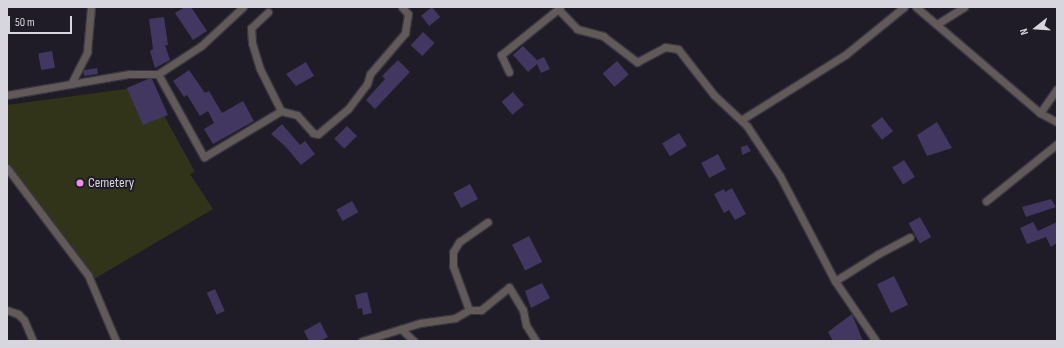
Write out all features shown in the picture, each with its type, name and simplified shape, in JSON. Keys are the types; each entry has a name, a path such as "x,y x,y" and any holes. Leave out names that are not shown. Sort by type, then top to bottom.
{"street":[{"path":"71,84 88,52 91,7"},
{"path":"7,95 129,74 158,74 201,46 243,7"},
{"path":"268,12 251,28 252,43 260,69 280,110 297,116 313,133 318,134 348,109 368,84 370,74 405,33 408,14 402,7"},
{"path":"741,120 845,55 904,7"},
{"path":"916,7 1040,113 1057,122"},
{"path":"937,24 964,7"},
{"path":"509,72 501,55 559,8 577,29 603,36 637,62 665,47 678,49 714,95 748,126 780,176 835,281 876,341"},
{"path":"158,74 204,157 280,110"},
{"path":"1040,113 1057,89"},
{"path":"986,201 1057,144"},
{"path":"7,168 88,275 116,341"},
{"path":"469,310 454,266 452,252 459,242 488,222"},
{"path":"835,281 878,254 910,237"},
{"path":"362,341 401,329 455,318 469,310 481,310 509,287 523,310 526,325 536,341"},
{"path":"7,310 18,314 24,320 33,341"},
{"path":"401,329 414,341"}],"green space":[{"path":"148,86 195,172 190,174 213,209 94,279 7,164 7,105"}],"building":[{"path":"185,7 191,7 207,31 193,40 175,13"},
{"path":"432,7 440,17 429,26 421,16"},
{"path":"164,17 168,45 165,45 170,60 155,68 150,51 153,49 149,19"},
{"path":"423,32 435,43 422,56 411,45"},
{"path":"523,46 537,60 544,57 550,69 541,73 537,64 528,72 513,55"},
{"path":"52,51 55,68 41,70 38,53"},
{"path":"398,60 410,72 375,109 366,100 385,79 382,76"},
{"path":"617,61 629,75 614,87 603,73"},
{"path":"306,62 314,76 296,86 286,74"},
{"path":"97,68 98,74 84,76 83,70"},
{"path":"189,70 205,93 209,91 222,113 243,101 254,121 213,144 204,129 214,123 208,111 200,116 187,95 184,97 173,81"},
{"path":"148,79 152,79 168,115 143,125 127,88"},
{"path":"513,92 524,105 512,115 502,102"},
{"path":"882,117 893,131 882,140 871,126"},
{"path":"937,122 952,148 927,156 917,135"},
{"path":"282,124 300,145 305,141 315,154 301,165 285,146 271,134"},
{"path":"347,126 357,136 344,149 334,139"},
{"path":"679,133 687,146 670,156 662,144"},
{"path":"747,145 751,151 742,155 741,147"},
{"path":"718,154 726,169 709,178 701,163"},
{"path":"904,160 915,177 903,184 892,168"},
{"path":"470,184 478,199 461,208 453,193"},
{"path":"732,188 746,214 735,220 729,210 724,213 714,194 724,189 725,192"},
{"path":"1051,199 1056,207 1026,217 1022,207"},
{"path":"352,201 358,212 343,221 336,210"},
{"path":"920,217 931,237 920,243 909,223"},
{"path":"1033,222 1038,231 1057,222 1057,243 1051,247 1046,237 1027,244 1020,228"},
{"path":"529,236 542,262 525,270 512,245"},
{"path":"894,276 908,305 891,313 877,284"},
{"path":"542,283 550,298 531,308 525,291"},
{"path":"215,289 225,311 217,315 207,293"},
{"path":"367,292 372,313 363,315 362,308 358,309 355,295"},
{"path":"852,314 863,341 833,341 828,332"},
{"path":"320,322 328,337 320,341 309,341 304,331"}],"place":[{"name":"Cemetery","path":"80,183"}]}
